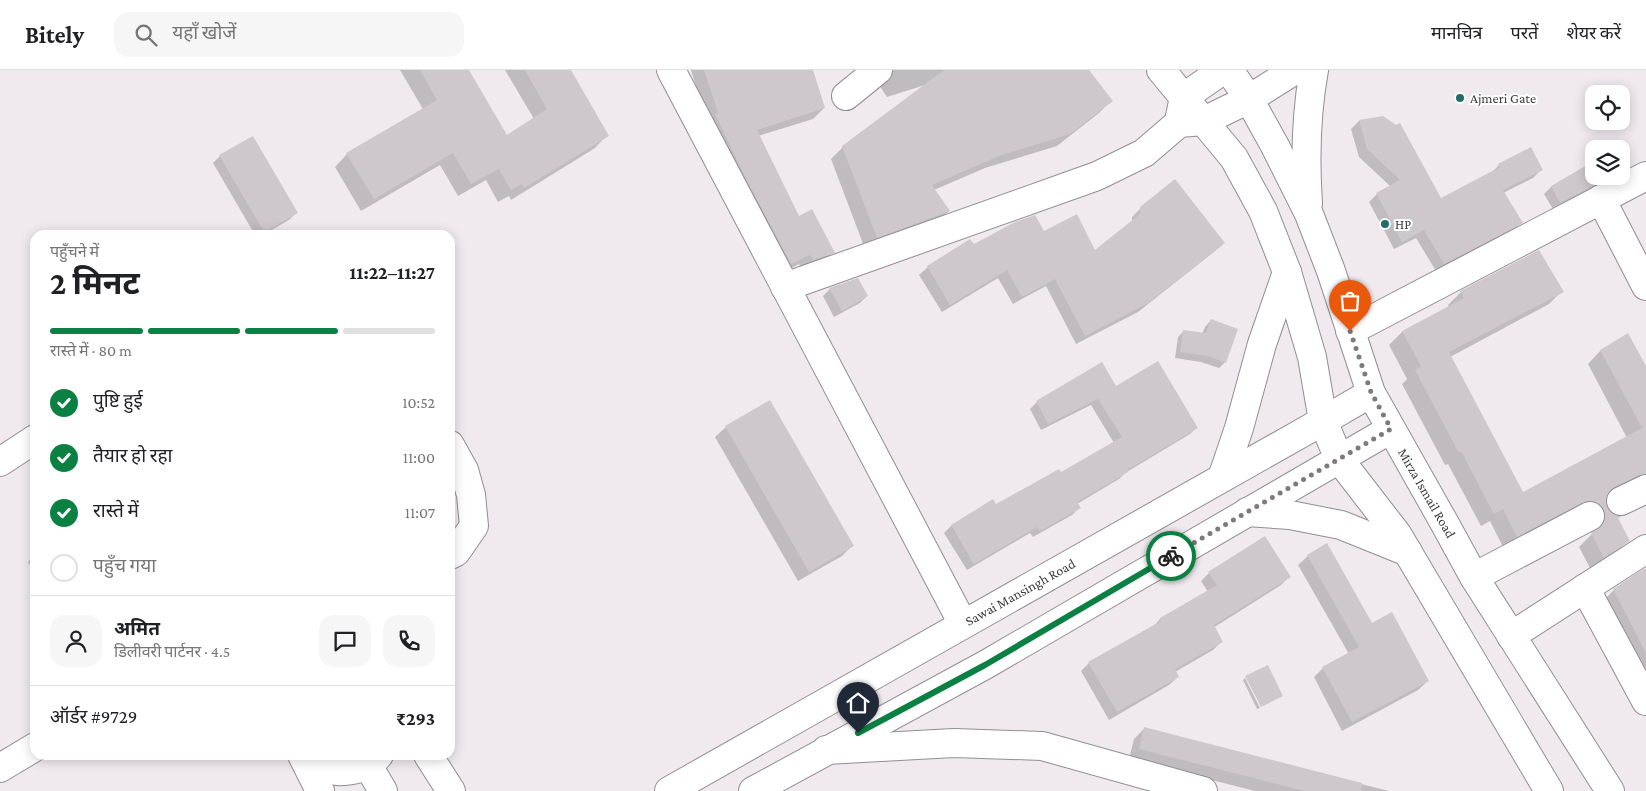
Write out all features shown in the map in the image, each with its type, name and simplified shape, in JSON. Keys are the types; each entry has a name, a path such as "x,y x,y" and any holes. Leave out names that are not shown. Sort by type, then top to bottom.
{"main road":[{"path":"671,70 963,624"},
{"path":"846,96 878,70"},
{"path":"1161,70 1189,114 1234,158 1263,211 1287,272 1312,357 1323,421 1339,459 1397,534 1549,791"},
{"path":"785,287 1097,176 1144,152 1189,114 1223,70"},
{"name":"Mirza Ismail Road","path":"1229,70 1249,99 1276,146 1309,214 1332,271 1371,392 1474,577 1610,791"},
{"path":"1189,114 1249,99 1295,70"},
{"path":"1309,214 1307,137 1314,70"},
{"path":"1350,331 1646,176"},
{"path":"1601,199 1646,286"},
{"path":"1222,478 1239,428 1262,344 1287,272"},
{"name":"Sawai Mansingh Road","path":"669,791 1371,392"},
{"path":"753,791 985,665 1391,429"},
{"path":"0,462 30,442"},
{"path":"455,454 464,470 470,495 474,526 455,552"},
{"path":"1621,501 1646,489"},
{"path":"1247,512 1290,515 1341,525 1408,552"},
{"path":"1474,577 1590,516"},
{"path":"1511,636 1646,549"},
{"path":"1586,588 1646,701"},
{"path":"826,750 954,744 1042,746 1203,791"},
{"path":"0,768 30,751"},
{"path":"305,760 320,791"},
{"path":"309,760 316,766 333,771 359,769 373,760 382,791"},
{"path":"431,760 451,791"}],"building":[{"path":"420,70 469,70 507,135 547,109 525,70 571,70 609,136 524,188 522,184 511,190 499,169 471,184 453,153 374,199 346,153 437,100"},
{"path":"704,70 813,70 825,108 757,130 799,216 812,209 835,253 813,260 810,255 791,264 744,175 715,114 718,113"},
{"path":"944,70 1089,70 1113,101 1070,134 999,156 932,185 950,211 877,238 842,146"},
{"path":"1383,116 1396,125 1400,123 1441,198 1500,167 1498,164 1531,147 1543,170 1503,190 1523,223 1444,264 1424,230 1402,242 1376,193 1400,180 1367,149 1359,120"},
{"path":"253,136 298,213 268,230 263,230 219,155"},
{"path":"1585,166 1585,185 1595,185 1560,203 1551,186"},
{"path":"1175,179 1225,243 1148,303 1085,336 1055,279 1022,297 1007,270 950,305 927,266 970,239 974,244 1015,222 1035,215 1044,231 1077,214 1095,250 1140,214 1140,207"},
{"path":"1539,250 1564,292 1449,352 1523,492 1642,428 1600,350 1628,333 1646,366 1646,474 1639,475 1614,487 1608,493 1605,500 1607,507 1612,514 1617,516 1630,541 1604,558 1591,533 1603,525 1606,517 1604,508 1598,503 1590,500 1583,502 1517,537 1503,509 1494,514 1415,370 1421,366 1402,331 1464,298 1460,291"},
{"path":"858,278 868,296 842,311 829,288"},
{"path":"1211,319 1238,329 1226,363 1208,356 1180,352 1183,330 1206,333"},
{"path":"1158,361 1198,428 1077,502 1081,508 1040,531 1037,527 974,564 951,525 993,499 996,504 1059,469 1061,472 1122,437 1098,399 1048,424 1036,401 1102,362 1116,386"},
{"path":"770,400 854,546 809,572 725,426"},
{"path":"1265,536 1291,577 1214,625 1223,642 1175,669 1179,677 1117,712 1088,662 1161,621 1160,618 1217,585 1208,572"},
{"path":"1327,543 1372,623 1392,612 1429,681 1352,722 1322,667 1359,647 1307,555"},
{"path":"1645,568 1646,571 1646,653 1613,589"},
{"path":"1268,665 1283,696 1261,707 1245,676"},
{"path":"1144,727 1362,783 1361,791 1305,791 1139,749"}],"tunnel":[{"path":"1590,516 1621,501"}],"way so far":[{"path":"1171,556 1391,429 1371,392 1350,331"}],"place":[{"name":"Ajmeri Gate","path":"1460,98"},
{"name":"HP","path":"1385,224"}],"route":[{"path":"858,733 985,665 1171,556"}]}
